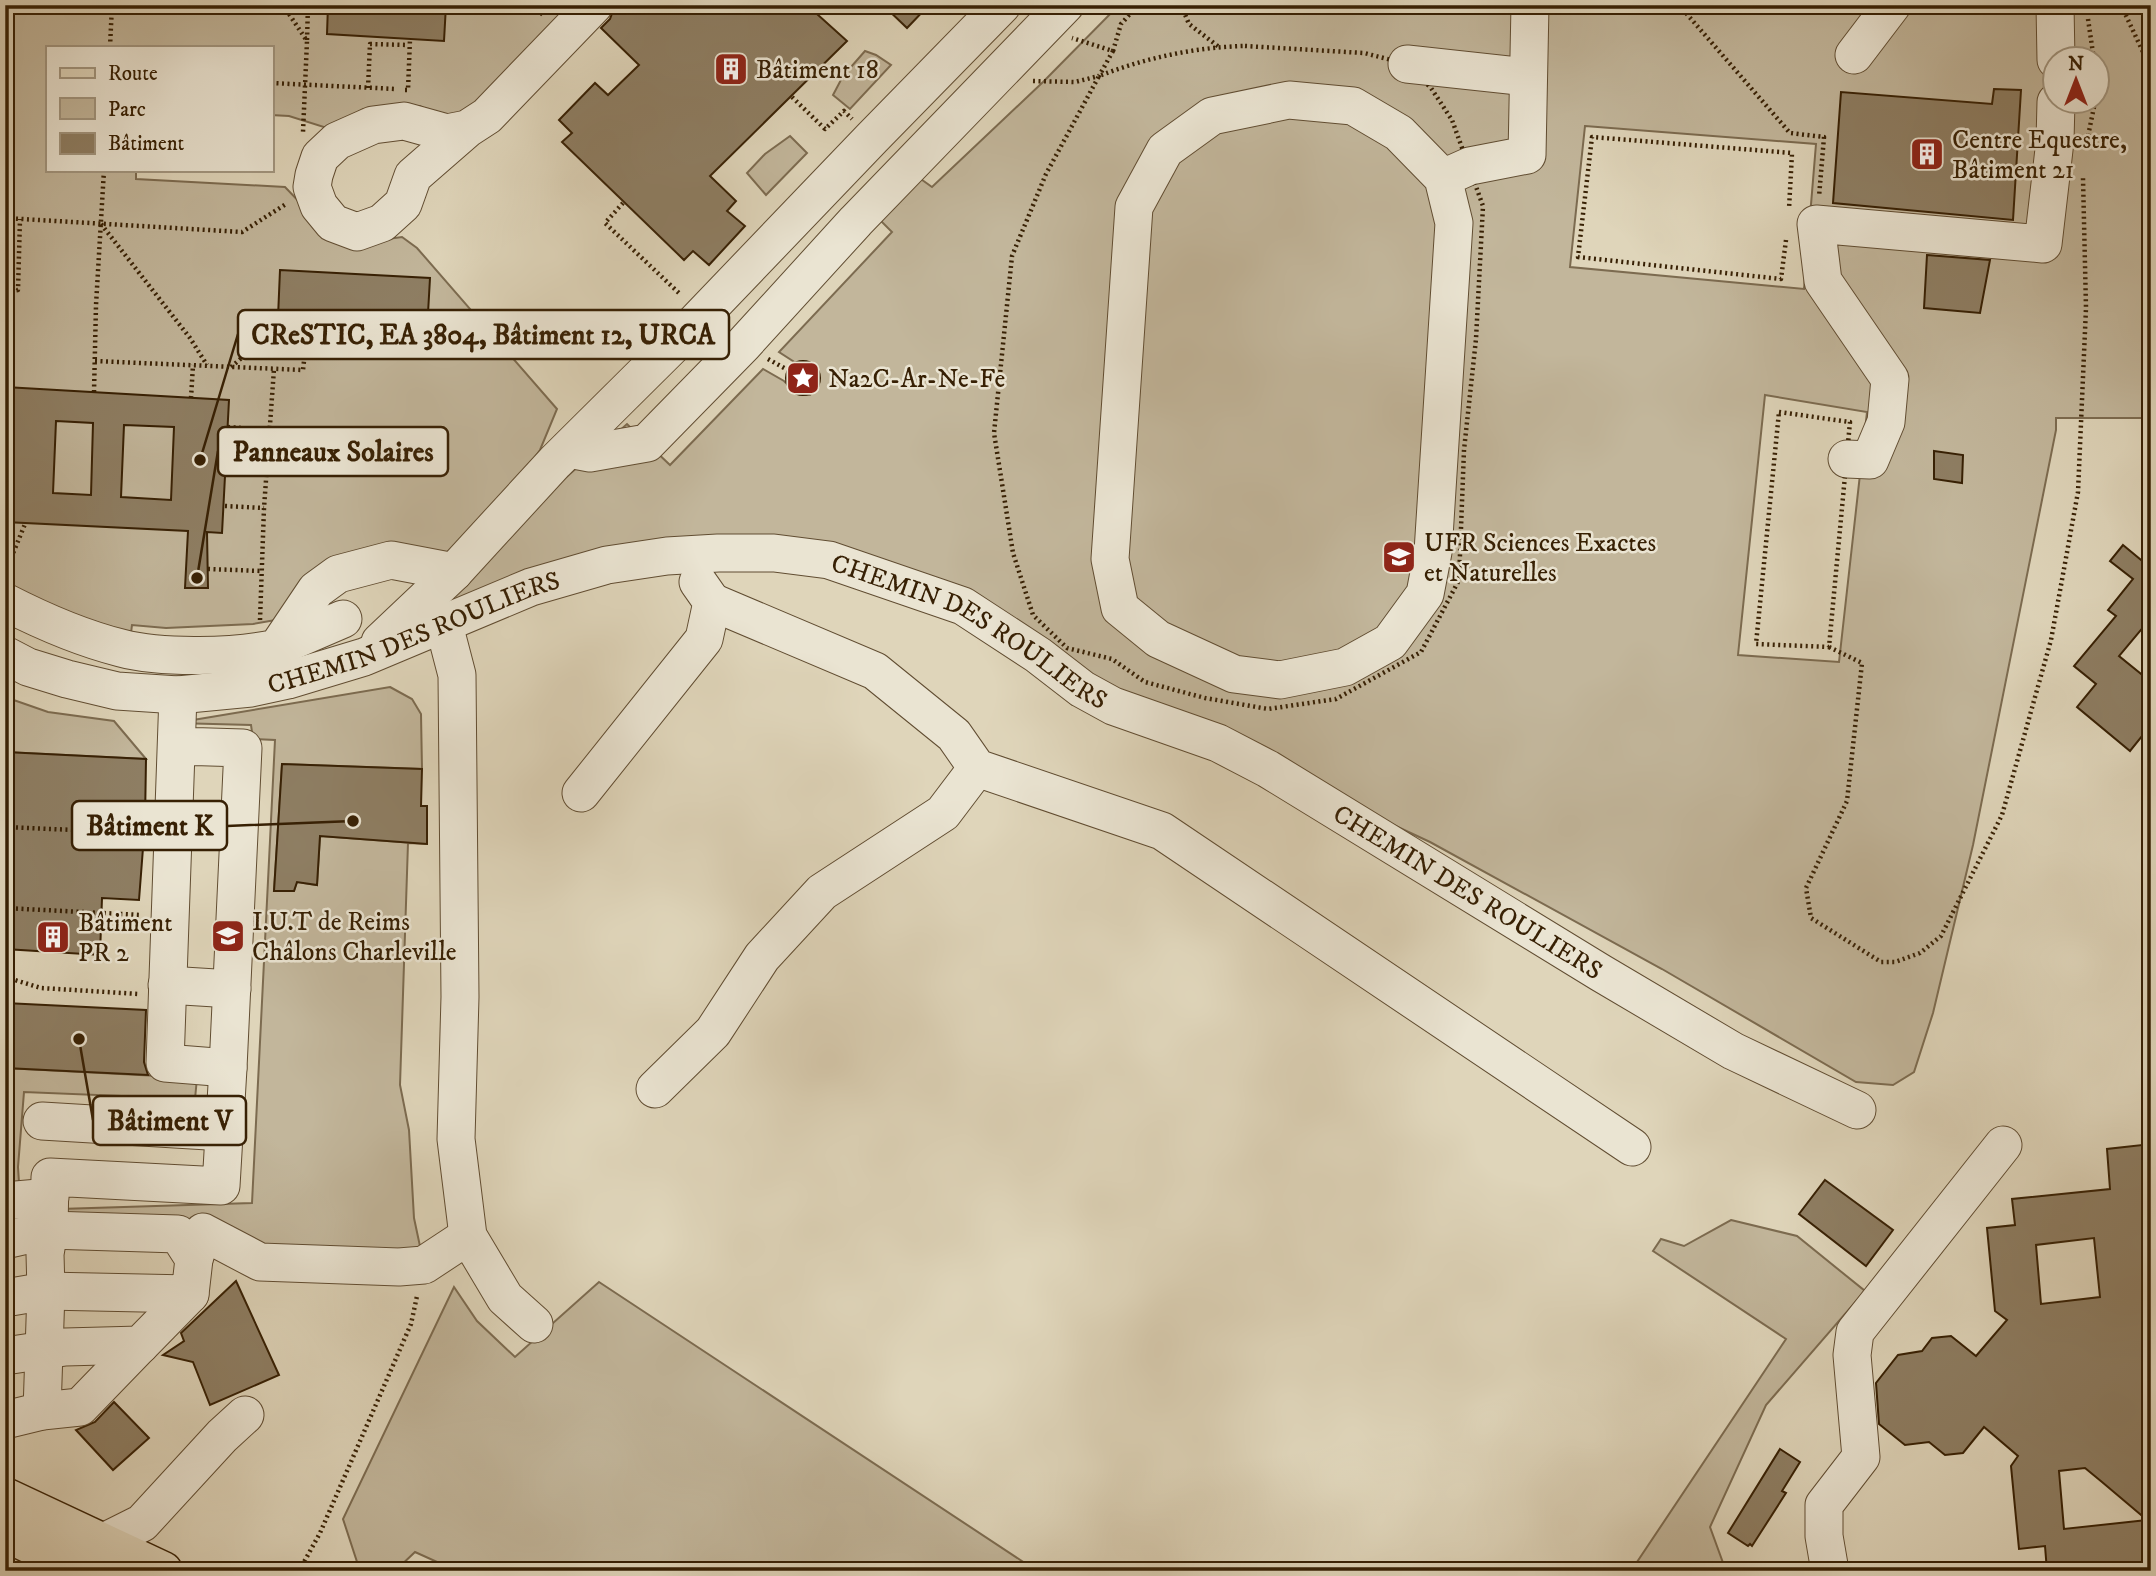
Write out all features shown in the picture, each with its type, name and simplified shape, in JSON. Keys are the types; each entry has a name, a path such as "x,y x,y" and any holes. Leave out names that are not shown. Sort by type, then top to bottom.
{"main road":[{"path":"5,1497 94,1557"},
{"path":"5,1532 94,1557 163,1571"}],"street":[{"path":"467,129 447,133 404,121 373,125 337,141 320,157 312,187 319,206 333,223 357,232 382,223 403,204 413,176 467,129 487,116 594,5"},
{"path":"364,657 454,572 569,449 1002,5"},
{"path":"1456,172 1433,552 1425,594 1390,642 1345,667 1280,680 1234,674 1158,639 1120,608 1110,559 1134,207 1165,150 1212,116 1289,100 1353,106 1456,172 1527,155 1530,5"},
{"path":"1854,55 1892,5"},
{"path":"2054,5 2055,46"},
{"path":"569,449 590,453 648,443 743,345 856,221 1053,17"},
{"path":"1407,64 1528,77"},
{"path":"1847,459 1870,460 1886,422 1890,379 1823,281 1802,221 2043,244 2056,116"},
{"name":"CHEMIN DES ROULIERS","path":"5,655 29,667 117,691 178,695 251,688 364,657 531,587 607,565 695,554 774,553 829,560 963,606 1038,655 1082,689 1113,706 1218,743 1268,769 1601,974 1733,1051 1857,1110"},
{"path":"695,554 693,576 712,601 875,671 954,734 977,768 1162,831 1632,1147"},
{"path":"268,650 316,590 338,574 391,561 454,572"},
{"path":"581,793 704,639 712,601"},
{"path":"5,602 33,617 122,648 197,654 268,650 343,619"},
{"path":"444,625 457,675 460,997 456,1139 468,1236 505,1298 534,1324"},
{"path":"178,695 165,1063 228,1068"},
{"path":"5,1201 49,1201 221,1186 243,748 178,746"},
{"path":"655,1089 712,1032 762,957 822,892 943,813 977,768"},
{"path":"167,990 232,989"},
{"path":"42,1121 225,1132"},
{"path":"1830,1571 1824,1536 1824,1505 1861,1457 1852,1355 1855,1332 2003,1146"},
{"path":"5,1175 49,1201 178,1234 192,1276"},
{"path":"5,1240 49,1201"},
{"path":"42,1412 45,1254 49,1201"},
{"path":"5,1420 80,1407 140,1345 192,1276 203,1232 260,1262 399,1267 424,1265 468,1236"},
{"path":"5,1298 46,1291 192,1276"},
{"path":"5,1356 45,1349 140,1345"},
{"path":"94,1557 142,1523 222,1436 245,1415"}],"path":[{"path":"110,46 112,5"},
{"path":"282,5 307,41"},
{"path":"302,139 308,5"},
{"path":"1138,5 1121,24 1113,51 1046,174 1012,256 995,433 1013,553 1033,615 1067,648 1112,659 1145,682 1205,698 1268,709 1336,699 1421,652 1459,580 1464,450 1476,339 1483,206 1456,172"},
{"path":"1181,5 1189,24 1219,47"},
{"path":"1679,5 1790,133 1824,137 1802,221 1781,279 1578,257 1592,137 1792,153 1802,221"},
{"path":"2086,5 2092,46"},
{"path":"2121,5 2151,69"},
{"path":"1053,17 1113,51"},
{"path":"273,83 408,90 410,39"},
{"path":"368,88 370,44 408,45"},
{"path":"1074,82 1099,76"},
{"path":"792,97 825,129"},
{"path":"2085,152 2092,116"},
{"path":"1829,647 1850,422 1779,412 1756,644 1829,647 1862,663 1847,801 1807,888 1811,918 1881,962 1895,962 1920,953 1941,936 2002,815 2051,640 2078,492 2086,308 2083,165"},
{"path":"94,392 104,172"},
{"path":"5,218 242,232 312,187"},
{"path":"623,203 605,223 702,315"},
{"path":"11,291 18,290 20,219"},
{"path":"101,224 190,338 207,366"},
{"path":"94,360 303,370 306,343"},
{"path":"230,368 252,349 305,352"},
{"path":"191,397 193,365"},
{"path":"268,650 261,571 274,369"},
{"path":"228,427 269,430"},
{"path":"225,506 264,508"},
{"path":"5,573 25,524"},
{"path":"208,569 261,571"},
{"path":"5,827 173,835"},
{"path":"5,908 171,917"},
{"path":"5,977 41,988 167,990"},
{"path":"299,1571 320,1533 411,1324 424,1265"}],"green space":[{"path":"5,5 577,5 457,127 420,106 363,109 330,129 289,116 273,115 273,46 46,46 46,172 136,172 136,179 285,187 306,209 366,242 402,237 417,248 557,409 540,450 502,504 446,558 397,554 287,618 253,624 166,628 132,625 131,633 91,627 23,597 5,584"},
{"name":"UFR Sciences Exactes et Naturelles","path":"1119,5 2151,5 2151,418 2056,418 2056,430 1973,845 1933,1013 1914,1072 1893,1085 1856,1082 1662,969 1430,842 1218,743 1021,644 829,560 568,576 388,654 516,521 627,424 670,465 763,369 784,381 797,394 810,395 819,386 818,369 807,362 796,363 779,352 892,232 878,218 918,177 932,187 1043,82","holes":["1585,126 1816,144 1804,289 1570,267","1765,395 1867,412 1839,662 1738,655"]},
{"path":"865,51 891,65 850,109 833,95 843,76"},
{"path":"790,136 807,153 766,195 747,173 765,154"},
{"path":"390,687 412,699 421,714 422,769 282,764 274,891 294,891 297,882 317,885 320,836 427,844 408,843 400,1085 409,1130 414,1218 424,1265 60,1220 60,1209 252,1203 275,740 253,739 251,725 175,723"},
{"path":"5,697 48,712 114,721 146,759 5,752"},
{"path":"5,1068 197,1078 195,1099 24,1092 18,1167 20,1198 36,1218 5,1223"},
{"path":"1731,1220 1797,1236 1865,1291 1766,1405 1710,1527 1726,1571 1631,1571 1786,1339 1653,1251 1661,1239 1684,1246"},
{"path":"599,1282 1037,1571 457,1571 415,1552 395,1571 360,1571 343,1519 454,1287 477,1321 515,1357"}],"building":[{"path":"328,5 446,5 444,41 327,34"},
{"path":"615,5 807,5 847,41 710,176 736,201 727,211 745,226 709,265 693,251 684,260 562,142 572,133 559,120 595,83 608,95 639,65 601,28 610,19"},
{"path":"883,5 929,5 907,28"},
{"name":"Centre Equestre, Bâtiment 21","path":"1994,89 2021,90 2013,220 1833,203 1841,92 1992,104"},
{"path":"1927,255 1990,260 1980,313 1924,308"},
{"path":"280,270 430,278 426,349 277,341"},
{"path":"803,361 815,366 820,378 815,390 803,395 791,390 786,378 791,366"},
{"path":"5,387 229,400 222,533 207,532 208,588 185,588 188,531 5,522","holes":["56,421 93,423 91,495 53,493","124,425 174,427 171,500 121,497"]},
{"path":"1934,451 1963,455 1962,483 1934,479"},
{"path":"2123,545 2146,564 2151,558 2151,618 2119,656 2151,682 2151,725 2130,751 2077,707 2096,684 2074,666 2116,616 2108,610 2133,579 2110,561"},
{"path":"5,752 146,759 145,822 139,900 102,898 100,955 5,949"},
{"path":"282,764 422,769 421,806 427,806 427,844 320,836 317,885 297,882 294,891 274,891"},
{"path":"5,1003 146,1010 144,1062 148,1075 5,1068"},
{"path":"2151,1144 2151,1546 2147,1546 2148,1565 2047,1571 2045,1546 2019,1549 2011,1466 2018,1456 1984,1427 1963,1453 1945,1455 1929,1442 1905,1445 1879,1424 1876,1383 1898,1355 1922,1351 1932,1338 1951,1336 1976,1356 2007,1320 1995,1311 1987,1228 2015,1225 2012,1199 2110,1189 2107,1149","holes":["2094,1238 2100,1297 2041,1304 2036,1245","2085,1468 2102,1482 2147,1520 2064,1529 2059,1471"]},
{"path":"1825,1180 1893,1230 1866,1266 1799,1214"},
{"path":"236,1281 279,1375 210,1405 193,1362 163,1355 184,1341 181,1333"},
{"path":"114,1402 149,1438 113,1470 76,1430 95,1422"},
{"path":"1780,1449 1800,1462 1782,1491 1786,1493 1752,1546 1748,1546 1728,1533"}],"place":[{"name":"Bâtiment 18","path":"731,69"},
{"name":"Centre Equestre, Bâtiment 21","path":"1927,154"},
{"name":"Na2C-Ar-Ne-Fe","path":"803,378"},
{"name":"CReSTIC, EA 3804, Bâtiment 12, URCA","path":"200,460"},
{"name":"UFR Sciences Exactes et Naturelles","path":"1399,557"},
{"name":"Panneaux Solaires","path":"197,578"},
{"name":"Bâtiment K","path":"353,821"},
{"name":"I.U.T de Reims Châlons Charleville","path":"228,936"},
{"name":"Bâtiment PR 2","path":"53,937"},
{"name":"Bâtiment V","path":"79,1039"}]}
